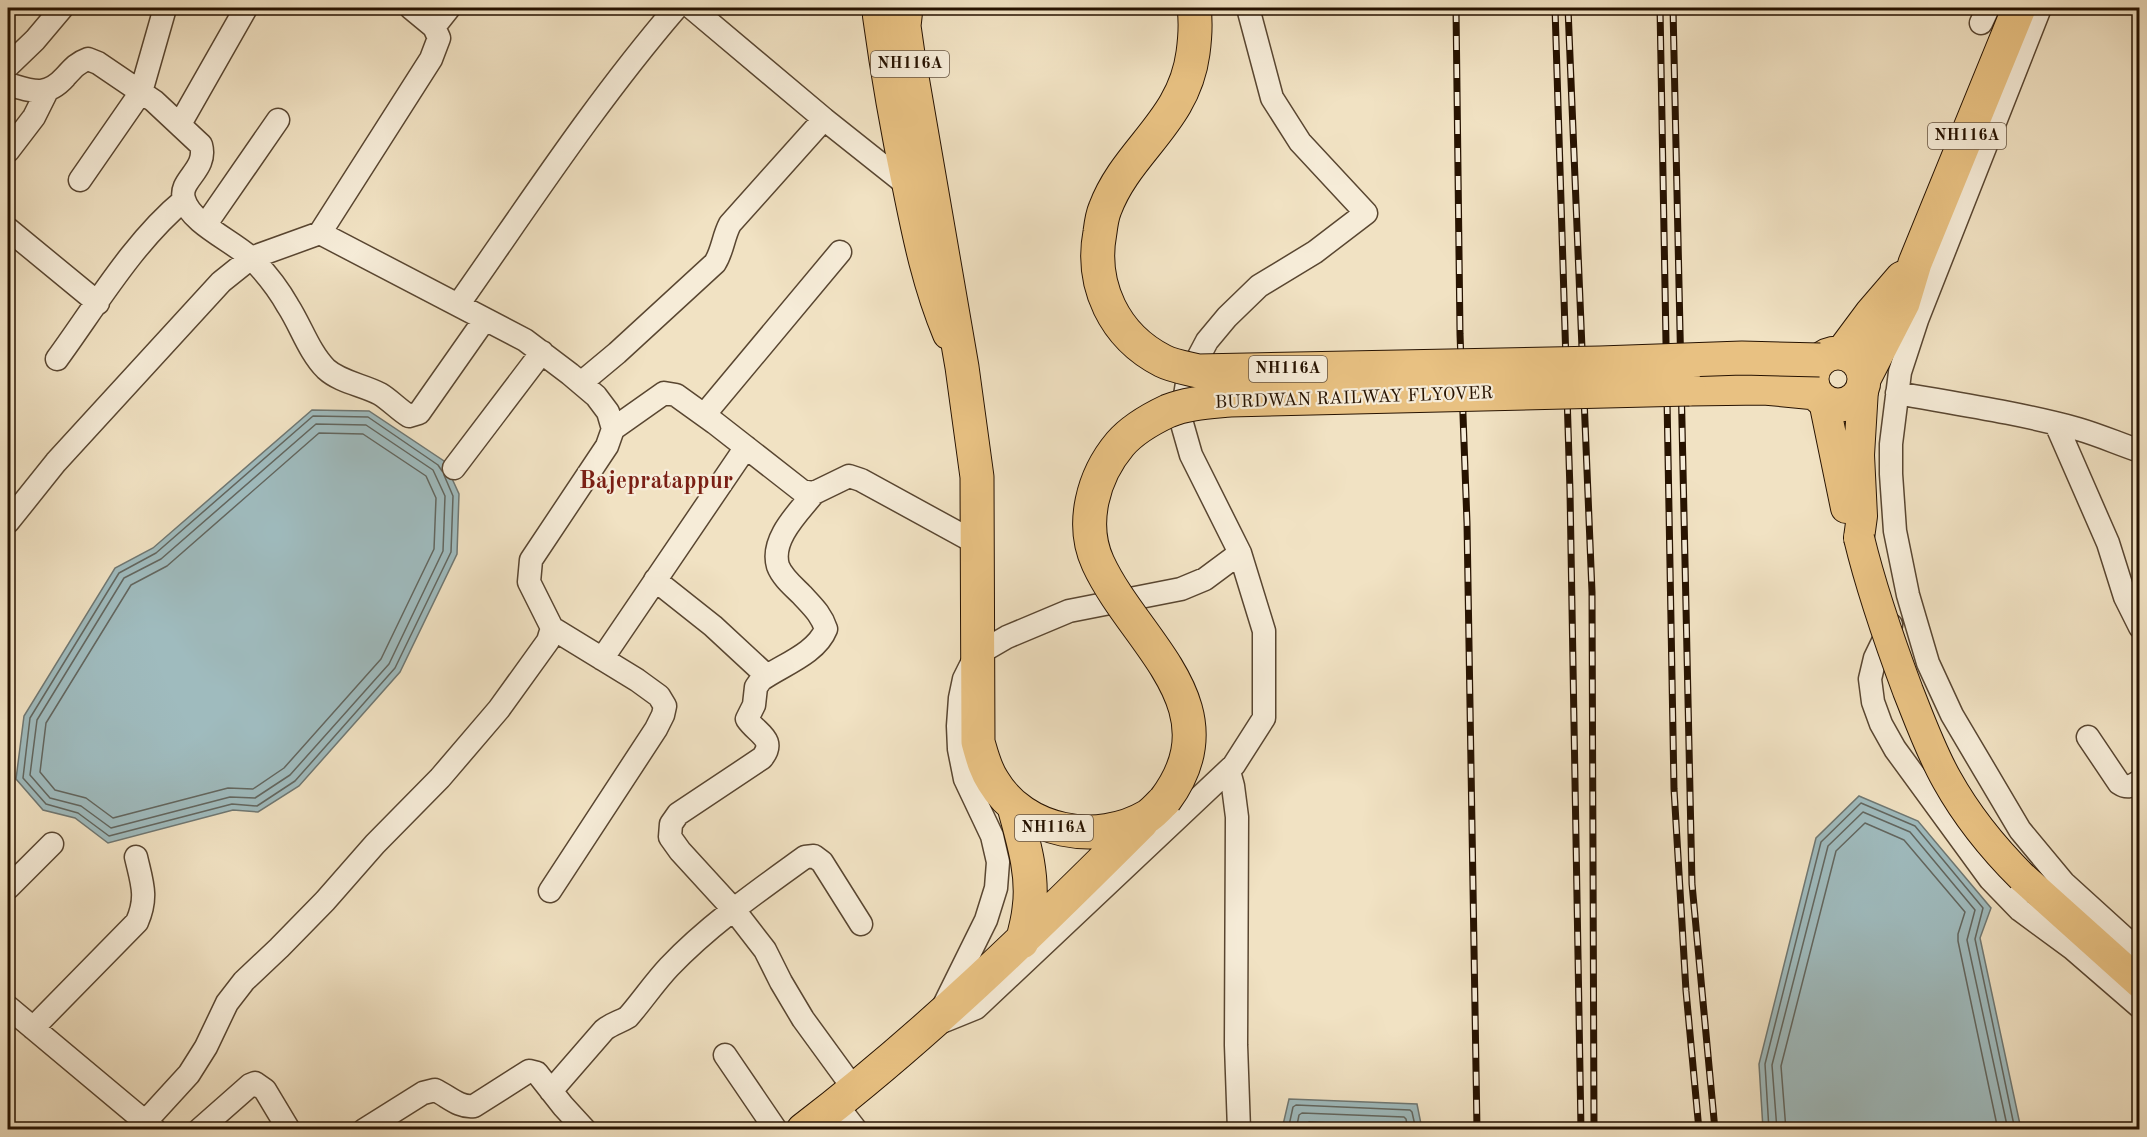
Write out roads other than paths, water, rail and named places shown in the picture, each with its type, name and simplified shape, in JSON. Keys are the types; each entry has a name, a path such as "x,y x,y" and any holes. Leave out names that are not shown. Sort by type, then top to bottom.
{"highway":[{"name":"BURDWAN RAILWAY FLYOVER","path":"1194,8 1194,44 1190,72 1179,99 1167,119 1119,180 1104,211 1097,247 1099,282 1108,308 1124,332 1164,362 1198,371 1831,357"},
{"name":"BURDWAN RAILWAY FLYOVER","path":"1157,807 1175,787 1184,768 1189,745 1190,723 1183,699 1170,672 1114,591 1098,562 1091,538 1093,494 1106,463 1121,442 1143,424 1170,410 1230,400 1741,388 1785,389 1820,397 1835,405 1846,404 1856,398 1903,303 1915,263 2019,8"},
{"name":"NH116A","path":"883,10 904,26 962,367 972,439 976,477 978,544 976,656 978,742 986,768 993,781 1014,807 1038,822 1076,832 1099,832 1117,828 1157,807"},
{"name":"BURDWAN RAILWAY FLYOVER","path":"1820,397 1813,381 1814,370 1831,357 1915,263"},
{"path":"1831,357 1853,358 1861,366 1864,383"},
{"name":"NH116A","path":"1014,807 1027,857 1030,885 1030,908 1022,942"},
{"name":"NH116A","path":"803,1130 934,1022 1022,942 1157,807"}],"main road":[{"path":"883,10 894,123 923,262 931,290 962,367"},
{"name":"BURDWAN RAILWAY FLYOVER","path":"1859,538 1862,516 1859,455 1864,383"},
{"name":"BURDWAN RAILWAY FLYOVER","path":"1820,397 1846,513 1859,538 1878,610 1922,727 1946,778 1993,848 2030,885 2139,983"}],"street":[{"path":"8,66 35,40 62,8"},
{"path":"80,180 141,92 165,8"},
{"path":"180,124 246,8"},
{"path":"8,522 56,462 221,282 251,258 320,233 431,58 439,38 434,27 411,8"},
{"path":"434,27 449,8"},
{"path":"459,305 584,125 636,55 676,8"},
{"path":"692,8 907,185"},
{"path":"934,1022 976,1008 1229,771 1264,718 1264,631 1240,553 1191,455 1181,420 1188,377 1207,341 1227,317 1259,286 1315,252 1366,213 1300,142 1272,98 1248,8"},
{"path":"2040,8 1917,320 1900,372 1891,444 1895,531 1908,595 1928,663 1952,715 2020,830 2064,883 2139,952"},
{"path":"8,84 37,92 47,91 56,86 77,63 88,59 98,63 154,101 201,145 203,154 200,165 187,182 183,192 184,200 194,214 251,258 288,304 313,351 326,369 338,377 380,394 409,416 419,413 485,319"},
{"path":"8,151 34,117 47,91"},
{"path":"581,383 715,263 722,252 724,235 730,224 824,119"},
{"path":"206,224 278,120"},
{"path":"57,359 153,230 184,200"},
{"path":"8,229 98,303"},
{"path":"320,233 525,340 596,396 608,412 613,429"},
{"path":"704,415 840,252"},
{"path":"454,468 542,352"},
{"path":"550,891 663,716 665,706 659,696 552,628 529,582 531,560 607,446 613,429 664,393 676,396 802,491 814,493"},
{"path":"1897,393 1990,409 2056,424 2139,451"},
{"path":"2056,424 2108,543 2125,597 2139,627"},
{"path":"602,659 746,447"},
{"path":"856,1130 845,1096 765,950 734,910 680,851 670,837 671,824 678,814 762,758 769,746 747,718 754,705 756,687 766,676 813,648 826,629 821,616 778,567 777,549 784,533 814,493 849,476 861,480 978,544"},
{"path":"934,1022 986,920 996,888 998,862 992,836 965,779 959,749 960,698 964,678 976,656 1007,637 1069,611 1181,589 1205,579 1240,553"},
{"path":"655,580 713,626 766,676"},
{"path":"1908,595 1875,658 1870,679 1873,702 1881,724 1990,879 2020,909 2090,963 2139,1007"},
{"path":"8,1007 151,1125 189,1074 206,1047 227,1003 244,981 317,909 375,844 440,778 499,710 548,641 552,628"},
{"path":"2088,737 2119,783 2130,787 2139,781"},
{"path":"1229,771 1237,817 1236,1045 1239,1130"},
{"path":"8,888 52,844"},
{"path":"551,1091 604,1030 628,1017 669,968 734,910 805,857 814,856 822,862 861,924"},
{"path":"33,1028 137,922 143,909 144,890 136,858"},
{"path":"725,1056 776,1130"},
{"path":"364,1130 423,1092 435,1090 457,1103 467,1107 474,1106 529,1071 537,1073 585,1130"},
{"path":"199,1130 255,1083 265,1090 289,1130"}],"water":[{"path":"312,410 369,411 444,461 459,494 457,554 400,672 299,786 258,812 233,810 108,843 75,818 43,810 16,779 24,716 115,568 153,548"},
{"path":"1859,796 1918,821 1991,908 1980,938 2021,1129 1763,1129 1759,1064 1816,838"},
{"path":"1289,1099 1417,1104 1422,1129 1282,1129"}],"railway":[{"path":"1456,8 1460,334 1467,523 1477,1130"},
{"path":"1555,8 1570,491 1581,1130"},
{"path":"1568,8 1592,592 1594,1130"},
{"path":"1660,8 1674,789 1686,991 1699,1130"},
{"path":"1673,8 1692,884 1715,1130"}],"district":[{"name":"Bajepratappur","path":"656,482"}]}
